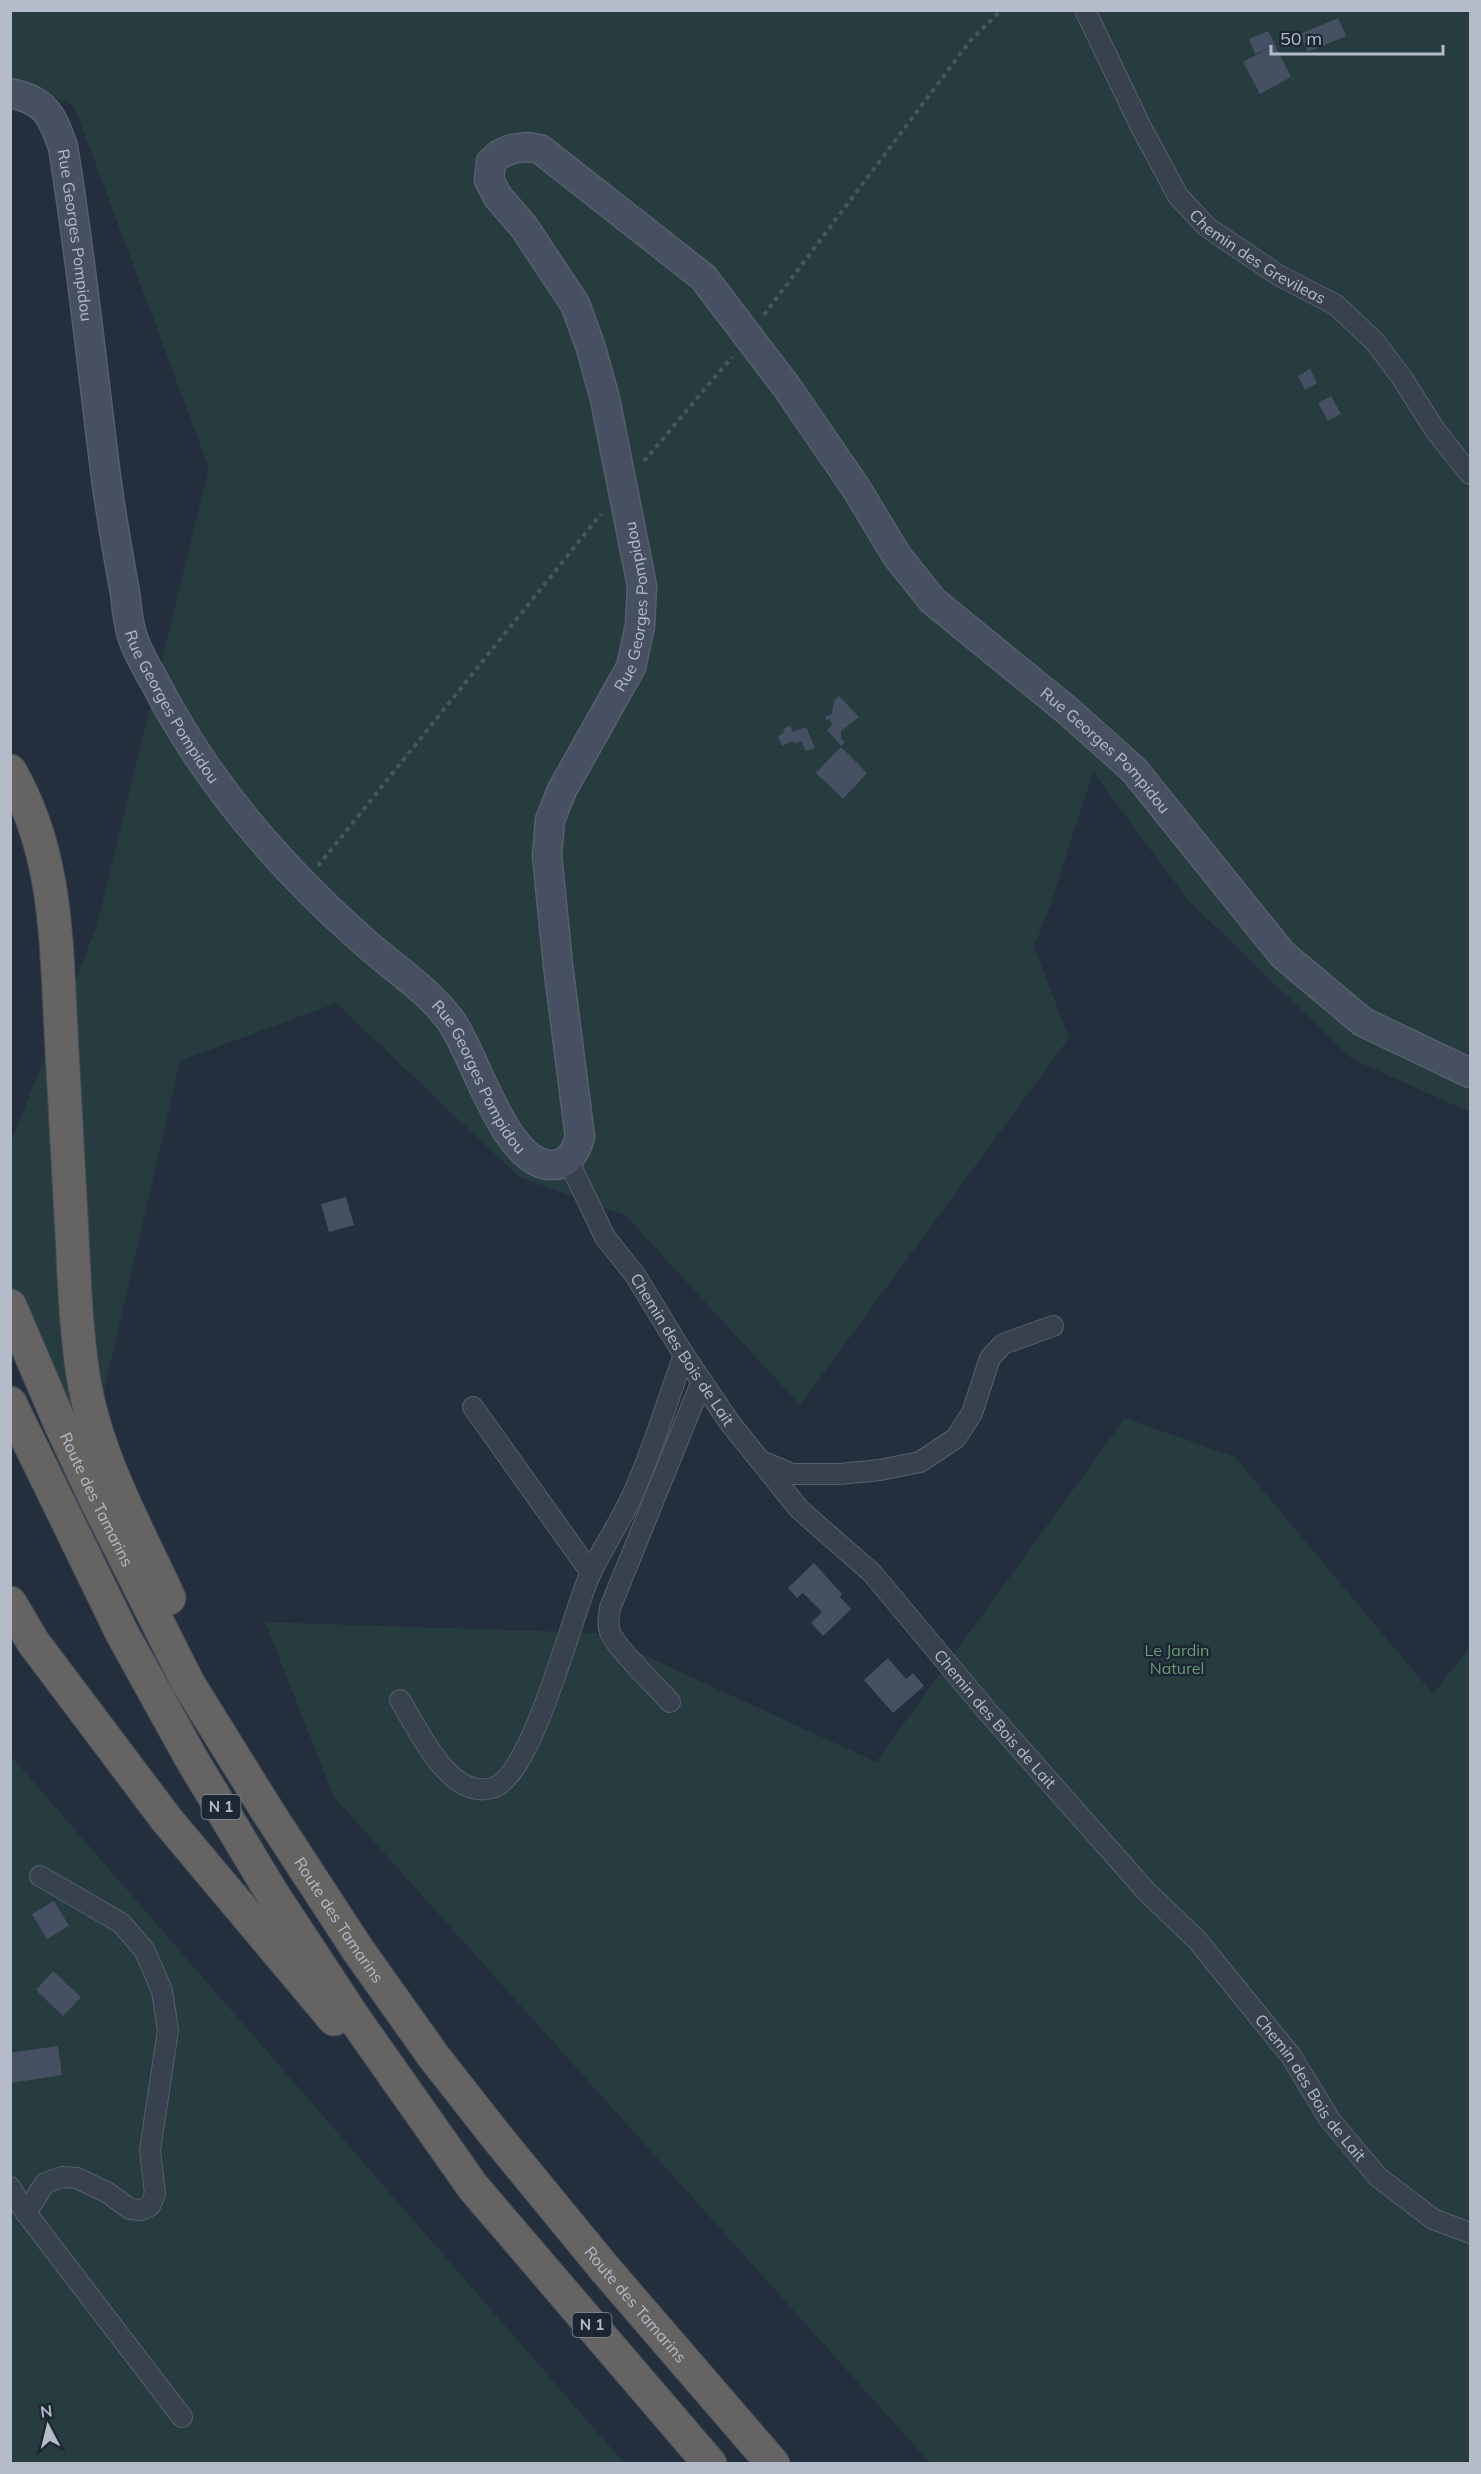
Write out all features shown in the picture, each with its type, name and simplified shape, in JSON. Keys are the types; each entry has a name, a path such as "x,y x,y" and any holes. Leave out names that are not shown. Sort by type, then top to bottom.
{"highway":[{"path":"10,771 24,794 50,876 56,936 79,1344 90,1414 107,1463 268,1812"},
{"name":"Route des Tamarins","path":"10,1306 60,1424 188,1683 268,1812 358,1950 434,2057 605,2269 772,2463"},
{"name":"N 1","path":"10,1403 123,1635 197,1768 270,1890 348,2008 473,2187 710,2463"},
{"path":"10,1602 33,1642 167,1820 473,2187"}],"main road":[{"name":"Rue Georges Pompidou","path":"10,93 30,97 45,110 56,127 63,147 111,519 133,640 170,711 206,769 243,817 303,885 361,939 418,986 450,1020 467,1048 506,1133 522,1153 537,1164 559,1165 568,1160 576,1149 580,1137 547,856 550,820 562,790 630,667 640,626 642,586 605,399 591,348 575,304 524,227 498,197 489,180 492,162 500,154 526,147 540,149 703,277 856,488 897,556 933,601 1068,711 1134,770 1283,955 1364,1022 1470,1073"}],"street":[{"name":"Chemin des Grevileas","path":"1085,10 1178,196 1207,227 1278,275 1336,305 1375,342 1435,429 1470,474"},
{"name":"Chemin des Bois de Lait","path":"568,1160 605,1237 635,1275 684,1355 730,1423 799,1509 872,1573 987,1711 1148,1892 1197,1940 1292,2056 1330,2120 1378,2177 1433,2219 1470,2233"},
{"path":"759,1460 792,1474 840,1474 880,1470 920,1462 956,1438 972,1413 990,1358 1003,1344 1053,1326"},
{"path":"400,1700 444,1771 459,1783 491,1789 506,1781 526,1748 558,1669 591,1573 633,1494 684,1355"},
{"path":"670,1701 615,1641 608,1618 610,1608 702,1381"},
{"path":"473,1407 591,1573"},
{"path":"26,2213 45,2183 62,2177 77,2178 108,2193 130,2209 141,2210 150,2206 155,2194 150,2150 168,2030 162,1991 146,1951 121,1923 40,1876"},
{"path":"10,2187 26,2213 182,2417"}],"path":[{"path":"303,885 622,487 748,337 970,41 1001,10"}],"green space":[{"path":"11,11 1470,11 1470,1112 1352,1059 1188,900 1093,772 1051,903 1034,947 1069,1038 800,1405 625,1215 519,1177 336,1003 180,1061 98,1417 111,1440 11,1352 11,1142 96,928 209,468 74,106 11,79"},
{"name":"Le Jardin Naturel","path":"1125,1418 1235,1457 1433,1694 1470,1647 1470,2463 930,2463 334,1797 265,1622 596,1633 876,1762"},
{"path":"10,1755 624,2463 11,2463"}],"building":[{"path":"1338,18 1346,36 1308,52 1300,34"},
{"path":"1268,31 1291,77 1260,94 1243,62 1271,47 1255,54 1249,39"},
{"path":"1310,369 1317,383 1305,390 1298,376"},
{"path":"1331,396 1341,414 1328,421 1318,403"},
{"path":"839,696 859,717 841,731 841,738 845,742 841,746 827,730 832,725 830,719 826,720 825,717 832,714 834,701"},
{"path":"790,726 793,732 806,727 815,748 806,751 801,741 794,743 793,741 782,746 778,736 784,733 783,729"},
{"path":"841,747 867,773 843,799 816,773"},
{"path":"346,1197 354,1225 329,1232 321,1204"},
{"path":"814,1563 842,1594 840,1597 851,1609 823,1636 811,1623 822,1612 803,1593 797,1598 788,1588"},
{"path":"888,1658 906,1679 913,1673 924,1686 893,1713 864,1680"},
{"path":"54,1901 69,1926 47,1939 32,1914"},
{"path":"53,1971 81,1997 63,2016 36,1990"},
{"path":"58,2046 62,2075 10,2083 10,2053"}]}
